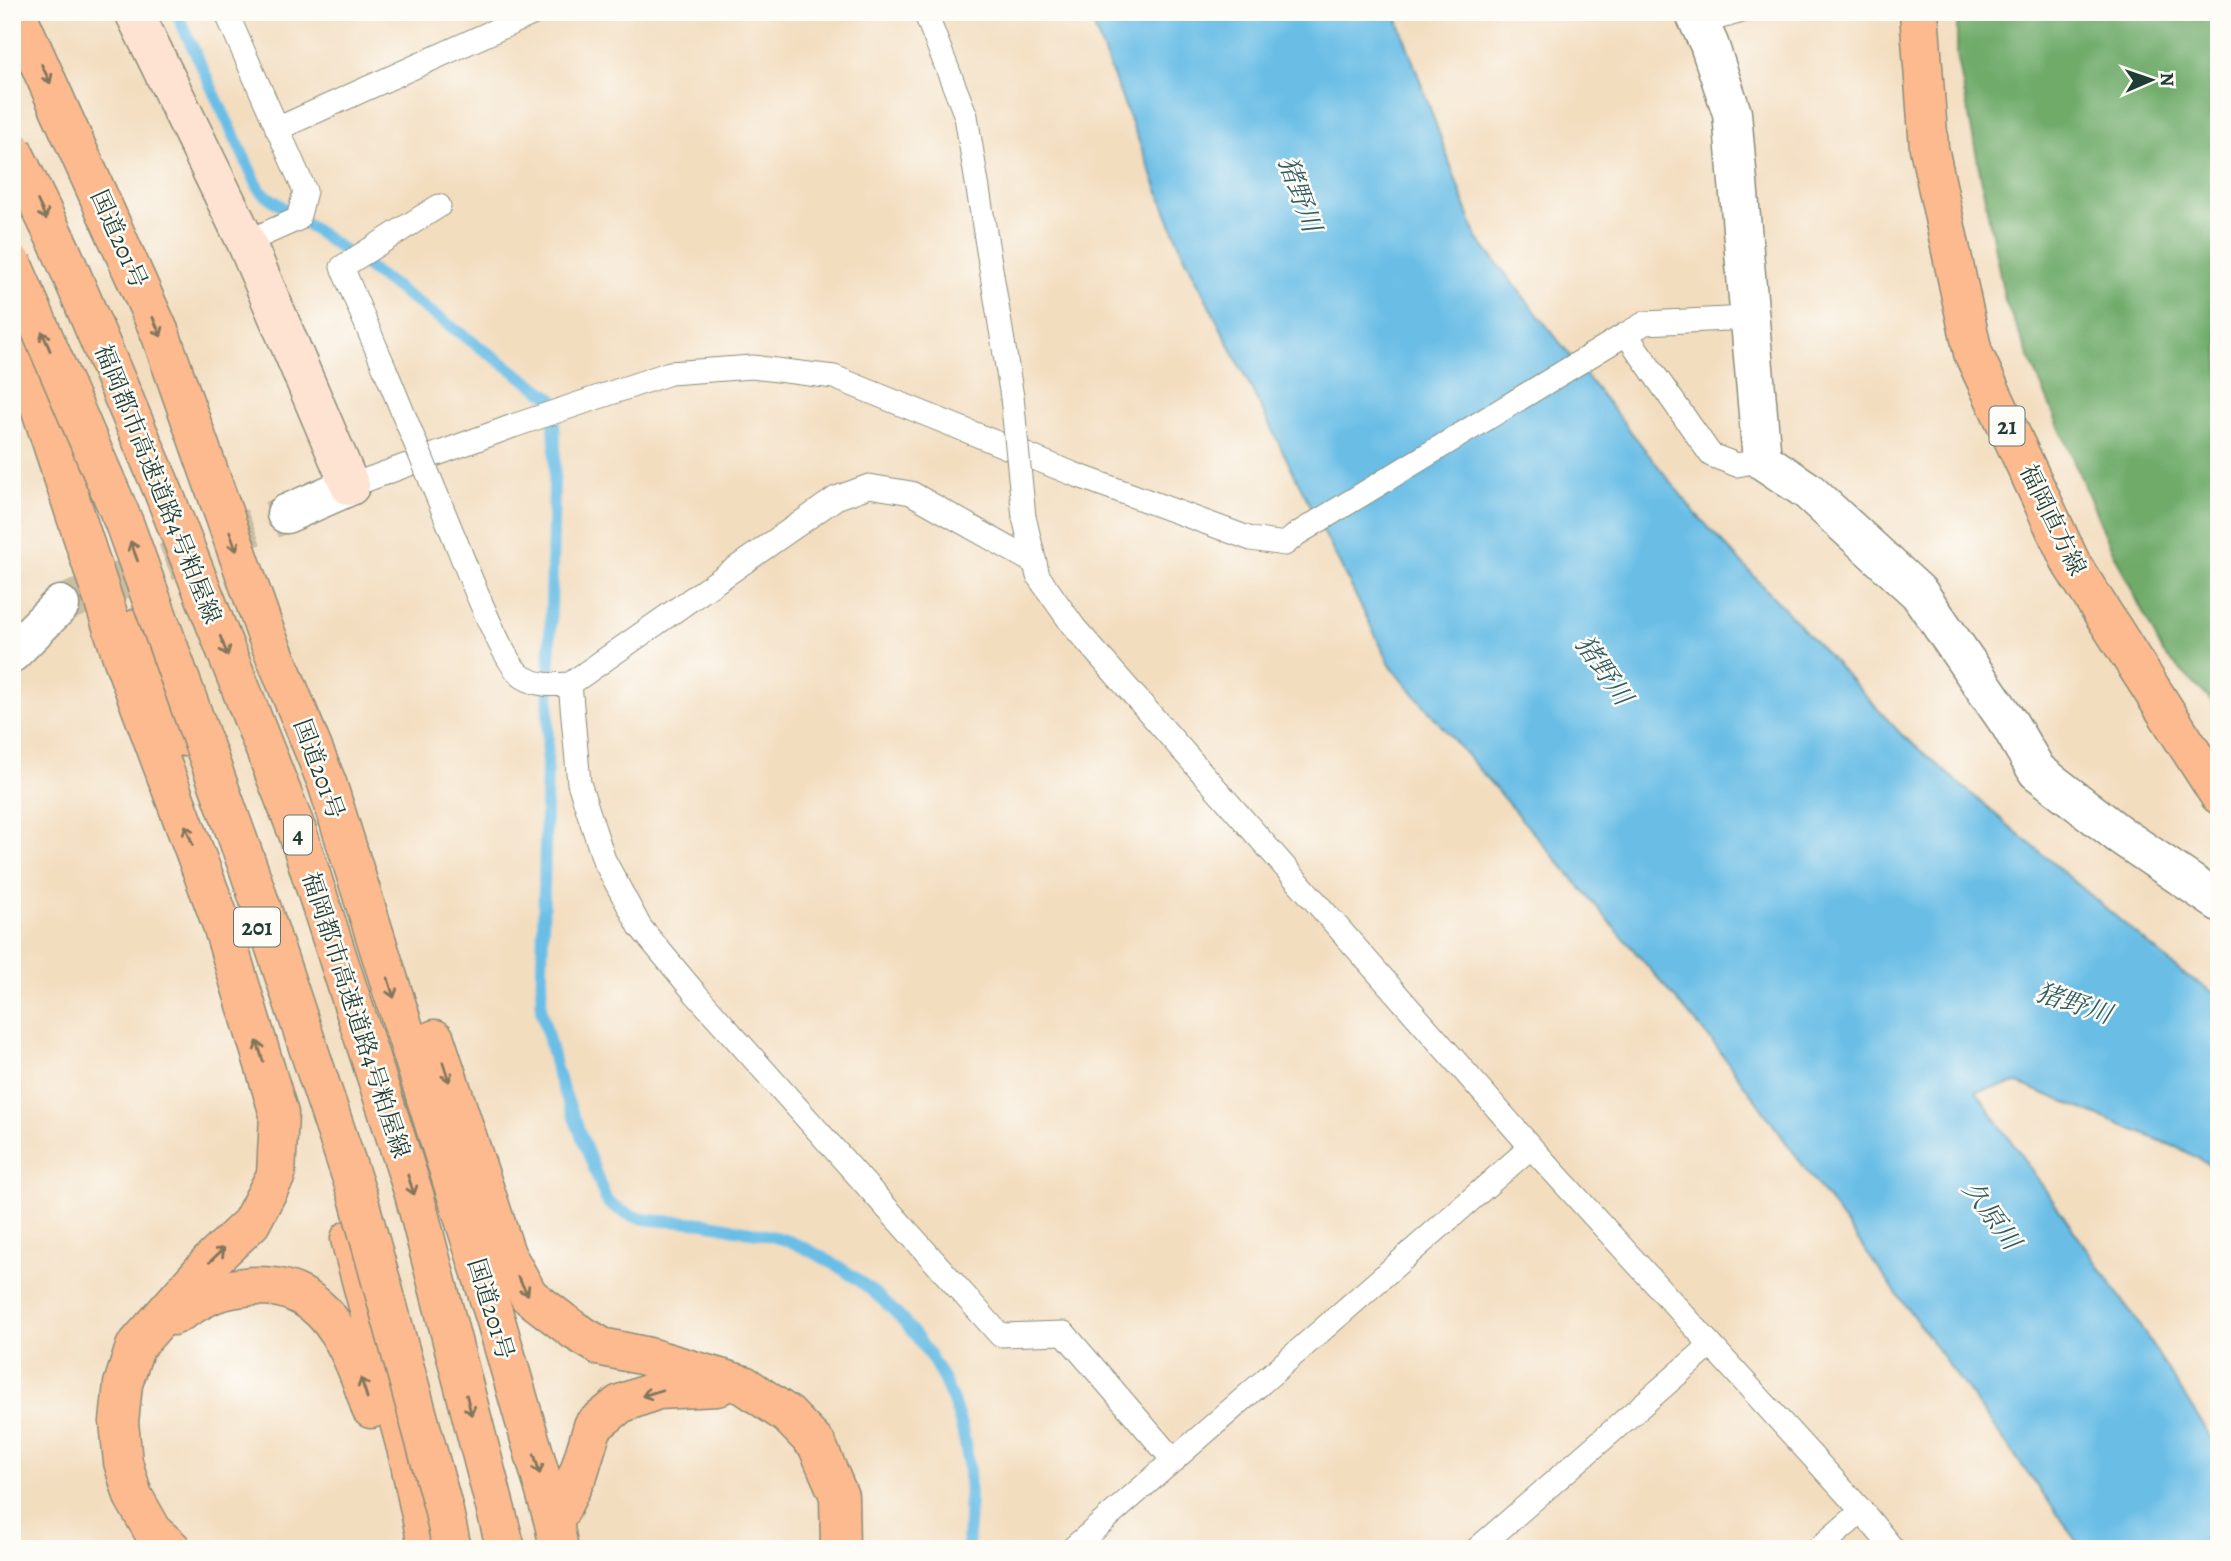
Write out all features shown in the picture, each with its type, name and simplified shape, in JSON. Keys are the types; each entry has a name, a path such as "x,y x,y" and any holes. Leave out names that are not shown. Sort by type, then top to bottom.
{"main road":[{"name":"国道201号","path":"16,12 160,333 265,631 327,783 496,1321 556,1536"},
{"name":"福岡直方線","path":"1919,12 1929,148 1973,353 2073,565 2219,795"},
{"name":"福岡都市高速道路4号粕屋線","path":"12,149 61,250 158,478 297,831 414,1194 506,1549"},
{"name":"福岡都市高速道路4号粕屋線","path":"12,262 124,523 249,870 358,1197 443,1507 452,1549"},
{"path":"17,341 123,660 222,925 279,1114 276,1175 251,1223 210,1262 135,1347 123,1384 119,1422 123,1462 133,1496 154,1533 172,1549"},
{"name":"201","path":"17,341 239,869 329,1162 409,1459 428,1549"},
{"path":"327,783 408,958 506,1254 529,1296 575,1331 602,1347 645,1356 744,1385 788,1415 817,1445 839,1496 840,1549"},
{"path":"156,1325 220,1292 251,1287 282,1289 314,1301 335,1326 356,1363 381,1441 405,1549"},
{"path":"556,1536 593,1426 620,1404 658,1390 744,1385"}],"street":[{"path":"134,12 246,242 350,486 286,514"},
{"path":"1697,18 1709,44 1732,113 1762,460 1808,491 1919,593 2010,725 2037,771 2120,835 2219,902"},
{"path":"12,653 60,605"}],"lane":[{"path":"226,12 305,191 298,219 246,242"},
{"path":"277,128 536,12"},
{"path":"925,12 966,116 1012,397 1024,517 1038,576 1074,627 1531,1147 1862,1511 1893,1549"},
{"path":"1697,18 1739,12"},
{"path":"439,206 342,267 501,648 520,676 543,685 570,684 836,498 869,486 911,493 1035,563"},
{"path":"350,486 513,426 670,373 752,367 834,377 1071,472 1251,539 1285,544 1297,534 1645,323 1748,318"},
{"path":"1626,334 1711,455 1737,465 1762,460"},
{"path":"570,684 579,783 604,860 640,927 695,993 1000,1335 1064,1333 1174,1461"},
{"path":"1081,1547 1174,1461 1531,1147"},
{"path":"1477,1549 1711,1345"},
{"path":"1818,1549 1862,1511"}],"green space":[{"path":"1957,12 2219,12 2219,708 2163,653 2109,543 2005,301 1957,55"}],"water":[{"path":"1088,12 1395,12 1477,238 1697,515 1901,734 2181,972 2219,996 2219,1171 2183,1150 2018,1083 1976,1091 2137,1321 2219,1451 2219,1549 2083,1549 1716,1046 1392,668 1182,251"}],"waterway":[{"path":"176,12 260,191 553,399 555,444 541,1009 558,1076 607,1202 642,1219 708,1224 790,1242 827,1260 883,1301 907,1325 927,1352 944,1382 957,1414 969,1473 968,1549"}],"tunnel":[{"path":"60,605 286,514"}],"water label":[{"name":"猪野川","path":"1300,194"},
{"name":"猪野川","path":"1604,670"},
{"name":"猪野川","path":"2074,1003"},
{"name":"久原川","path":"1992,1215"}]}
